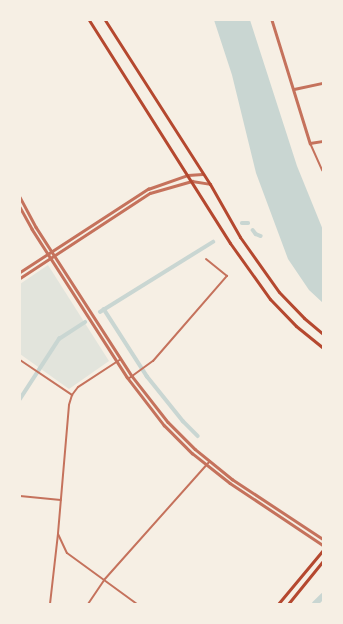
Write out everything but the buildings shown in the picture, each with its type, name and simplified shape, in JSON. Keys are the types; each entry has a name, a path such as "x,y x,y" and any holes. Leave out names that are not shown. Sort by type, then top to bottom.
{"main road":[{"path":"89,20 230,243 270,298 296,326 323,348"},
{"path":"104,20 202,174 210,184 240,236 279,292 304,318 323,334"},
{"path":"278,604 323,550"},
{"path":"288,604 323,562"}],"street":[{"path":"272,20 310,143 322,170"},
{"path":"294,89 323,83"},
{"path":"310,143 323,141"},
{"path":"20,272 148,189 188,175 202,174"},
{"path":"20,278 150,193 192,181 210,184"},
{"path":"20,197 132,376 168,422 232,479 323,539"},
{"path":"20,207 128,379 164,425 207,465 236,488 323,545"},
{"path":"128,379 153,361 227,276 206,259"},
{"path":"50,604 58,534 69,405 72,395 78,387 121,359"},
{"path":"20,360 72,395"},
{"path":"88,604 104,580 210,461"},
{"path":"20,496 61,500"},
{"path":"58,534 67,553 137,604"}],"shaded area":[{"path":"214,20 250,20 297,166 323,230 323,303 309,290 288,259 256,173 232,75"},
{"path":"48,265 109,361 69,389 20,354 20,284"}],"waterway":[{"path":"242,223 248,223"},
{"path":"253,230 256,234 261,236"},
{"path":"100,312 213,242"},
{"path":"104,309 147,376 183,421 198,436"},
{"path":"20,399 59,339 85,322"},
{"path":"315,604 323,596"}]}
